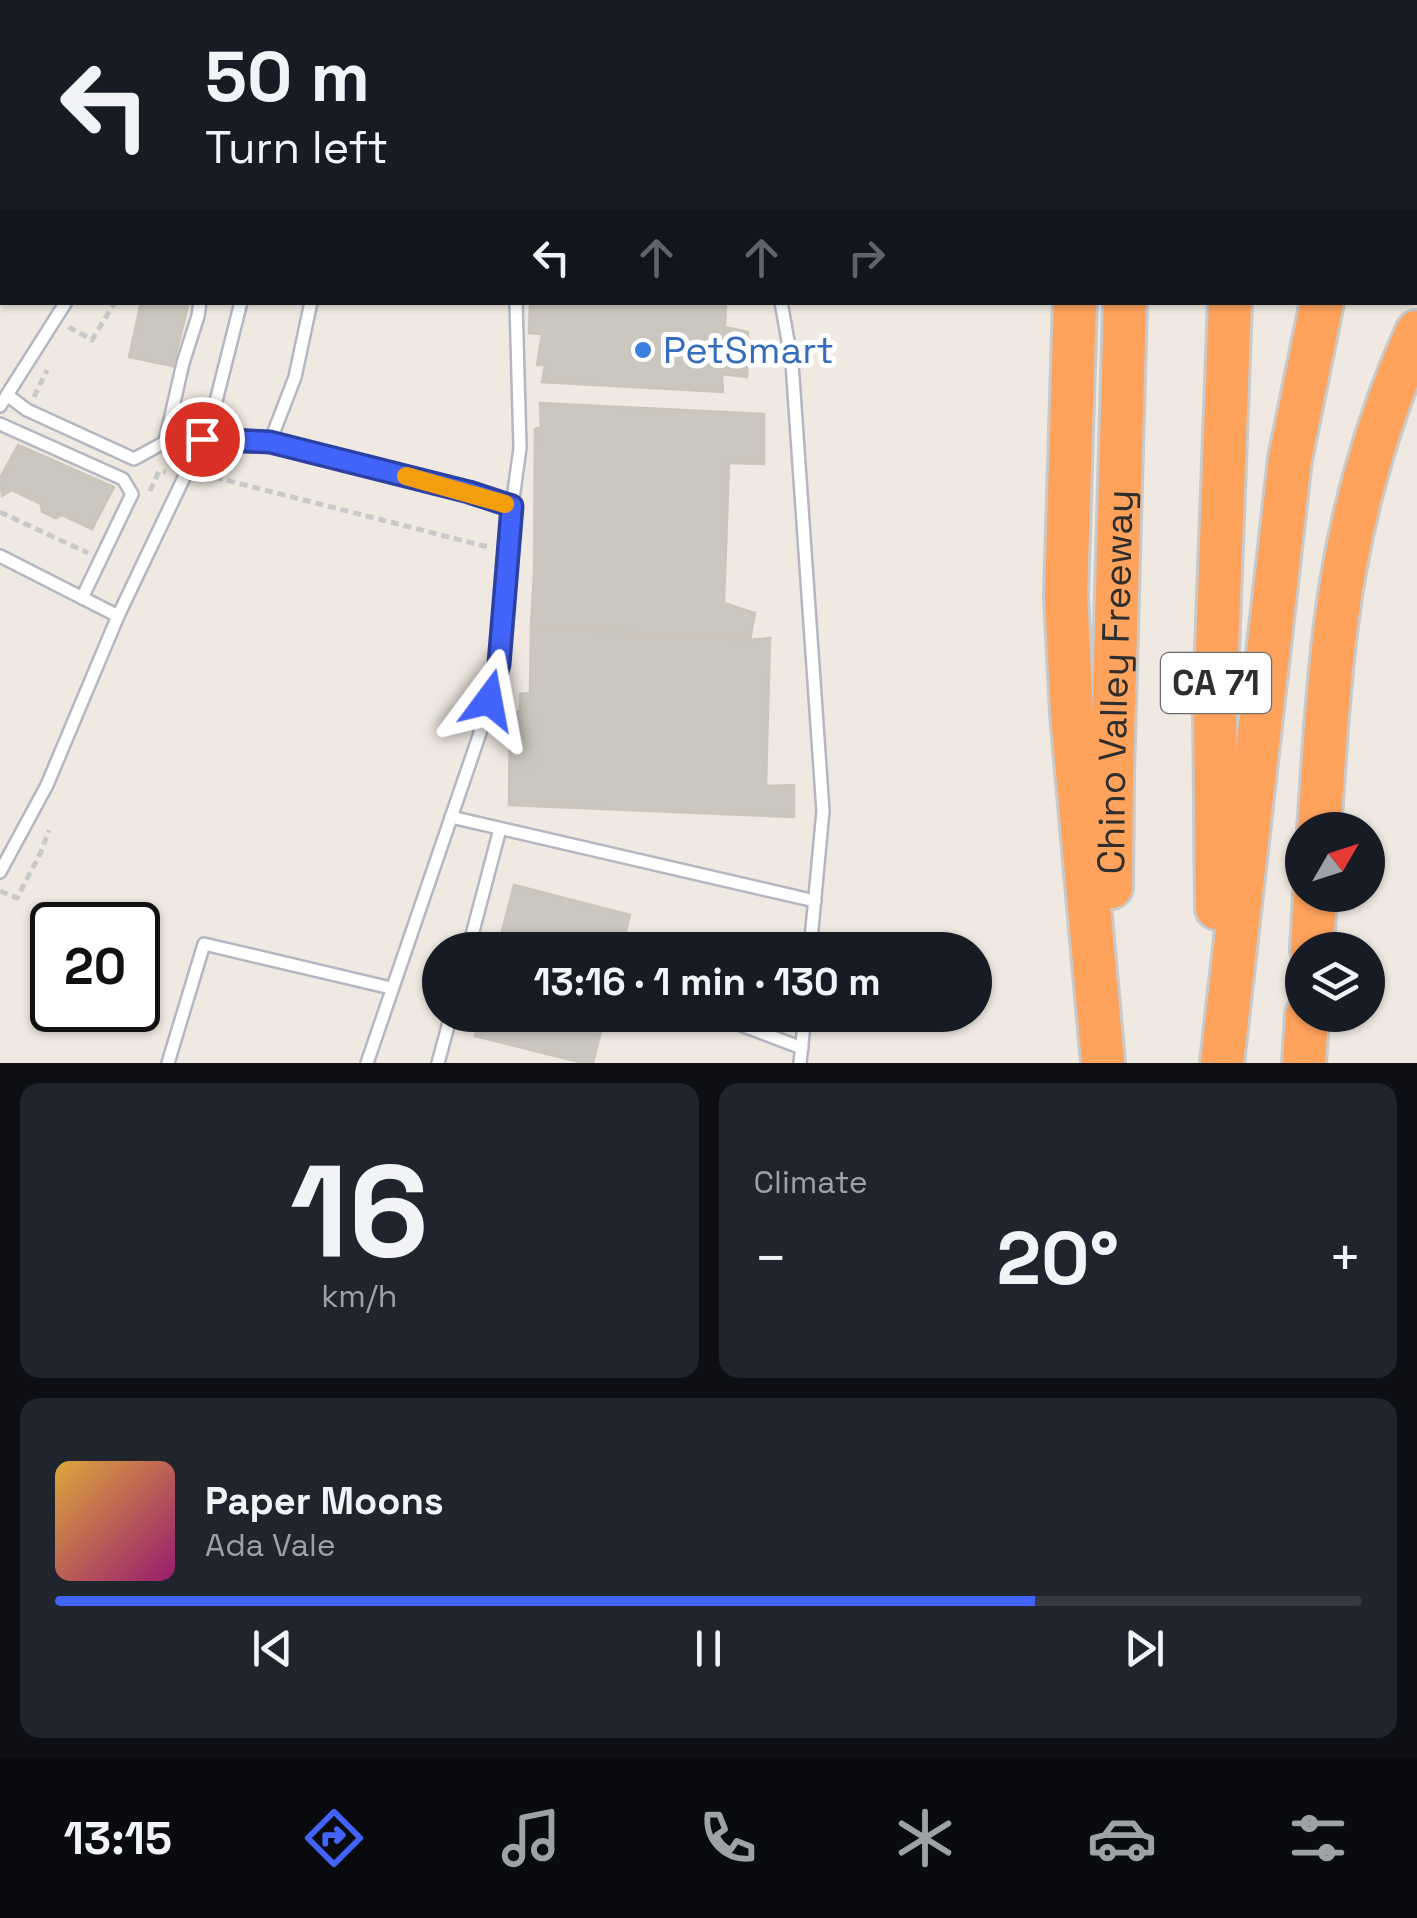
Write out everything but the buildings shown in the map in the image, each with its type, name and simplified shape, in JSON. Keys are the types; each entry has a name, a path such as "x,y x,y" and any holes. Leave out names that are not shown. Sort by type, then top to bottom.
{"highway":[{"path":"1075,305 1066,595 1072,714 1106,1063"},
{"name":"Chino Valley Freeway","path":"1106,1063 1126,305"},
{"name":"CA 71","path":"1220,1063 1215,705 1230,305"},
{"path":"1220,1063 1290,459 1321,305"},
{"path":"1321,812 1336,625 1346,563 1382,424 1417,332"},
{"path":"1304,1063 1306,1032"}],"lane":[{"path":"0,406 64,305"},
{"path":"8,394 27,410 134,459 166,442 200,305"},
{"path":"1,867 46,785 118,616 211,421 241,305"},
{"path":"270,442 295,377 311,305"},
{"path":"366,1063 479,736 499,664 520,448 516,305"},
{"path":"782,305 792,363 823,811 812,932"},
{"path":"0,424 123,479 132,494 82,598"},
{"path":"202,439 270,442 512,506"},
{"path":"0,556 118,616"},
{"path":"452,817 815,901"},
{"path":"473,932 500,829"},
{"path":"168,1063 204,944 391,988"},
{"path":"438,1063 446,1032"},
{"path":"760,1032 802,1048"},
{"path":"800,1063 803,1032"}],"path":[{"path":"65,337 71,328 92,340 114,305"},
{"path":"27,410 50,365"},
{"path":"142,506 160,472 208,474 484,546 509,546"},
{"path":"0,512 101,559"},
{"path":"0,891 16,898 49,830"}],"slow traffic":[{"path":"406,476 505,504"}],"place":[{"name":"PetSmart","path":"643,350"}],"route":[{"path":"202,439 270,442 512,506 499,664 489,700"}]}
